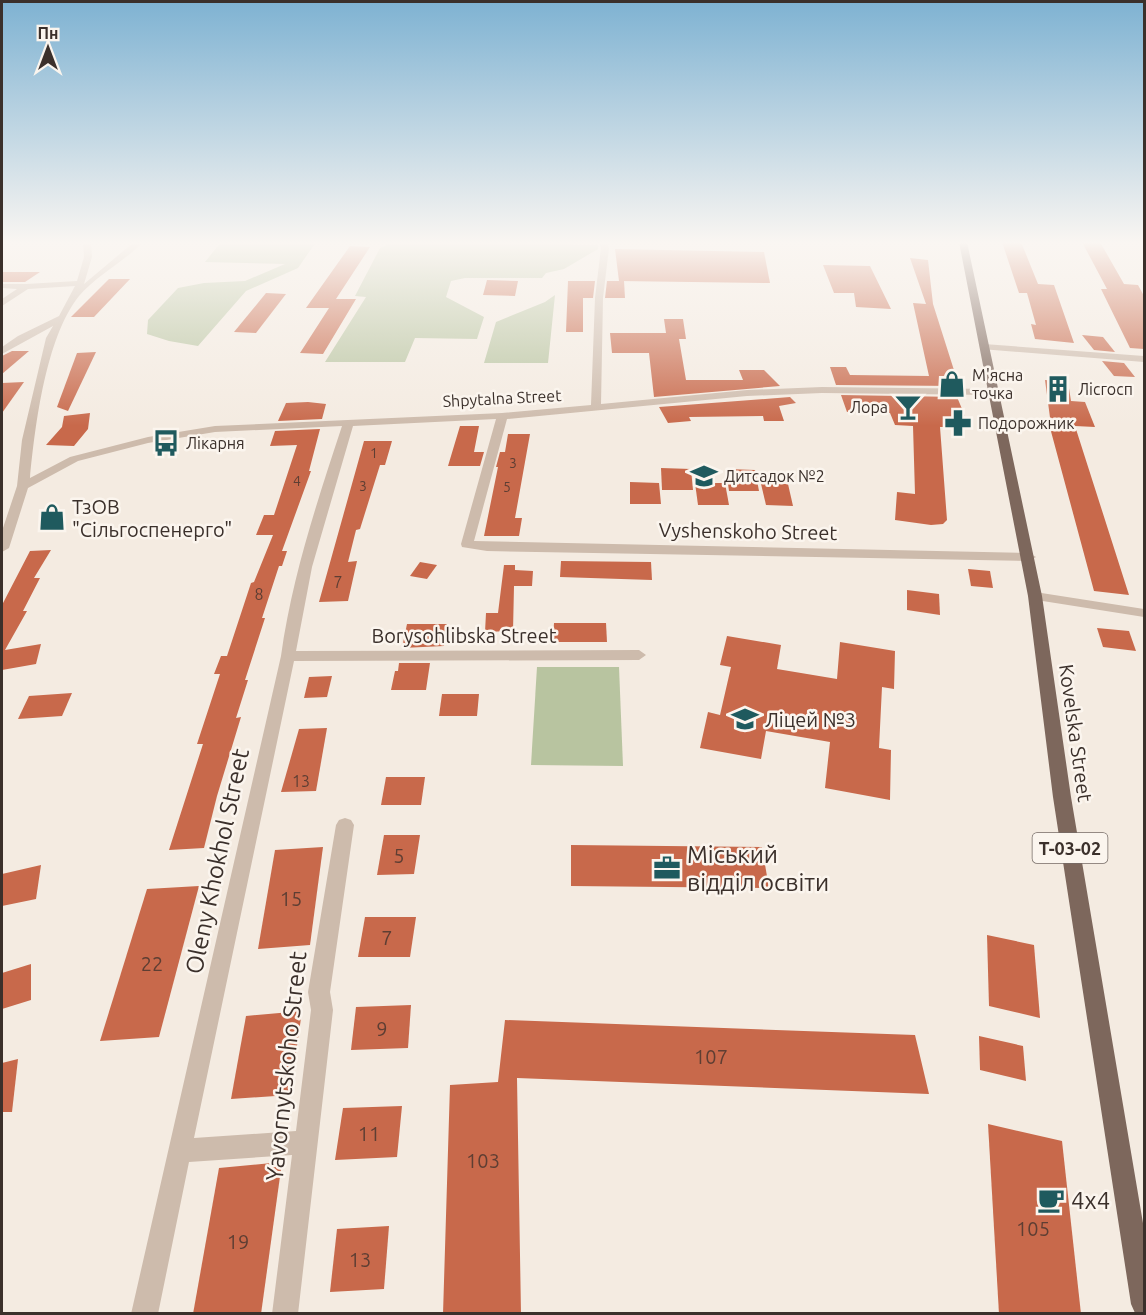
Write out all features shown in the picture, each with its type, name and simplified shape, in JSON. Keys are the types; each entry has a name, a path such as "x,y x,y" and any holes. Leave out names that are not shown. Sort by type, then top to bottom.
{"main road":[{"name":"Kovelska Street","path":"975,303 1029,557 1061,788 1144,1304"}],"street":[{"path":"2,548 23,486 28,440 51,338 71,303"},
{"path":"597,408 599,303"},
{"path":"2,351 21,338 63,318"},
{"path":"984,347 1144,359"},
{"name":"Shpytalna Street","path":"23,486 74,459 148,440 215,429 502,416 747,393 822,390 993,392"},
{"name":"Vyshenskoho Street","path":"502,416 467,544 487,547 1029,557"},
{"name":"Oleny Khokhol Street","path":"144,1314 288,656 293,615 336,460 349,422"},
{"path":"27,461 46,465 74,459"},
{"path":"2,516 15,506"},
{"path":"1035,596 1144,613"},
{"name":"Borysohlibska Street","path":"288,656 639,655"},
{"name":"Yavornytskoho Street","path":"285,1314 322,1010 319,992 345,825"},
{"path":"179,1151 306,1142"}],"green space":[{"path":"164,303 235,303 198,346 147,334 148,320"},
{"path":"362,303 458,303 484,317 477,339 415,338 405,362 325,362"},
{"path":"542,303 554,303 548,363 484,363 496,322"},
{"path":"537,667 619,667 623,766 531,765"}],"building":[{"path":"85,303 107,303 94,317 71,317"},
{"path":"257,303 279,303 256,333 234,332"},
{"path":"309,303 353,303 323,354 300,353 329,308 306,308"},
{"path":"567,303 583,303 583,332 566,332"},
{"path":"855,303 888,303 891,309 856,307"},
{"path":"913,303 933,303 959,386 836,385 830,367 846,367 850,375 929,376"},
{"path":"1030,303 1060,303 1074,343 1035,339 1031,324 1036,325"},
{"path":"1108,303 1144,303 1144,349 1130,348"},
{"path":"664,319 683,319 686,339 679,339 686,380 743,380 739,370 764,370 780,386 654,397 649,353 612,353 610,333 666,333"},
{"path":"1082,335 1103,337 1115,352 1094,350"},
{"path":"12,351 29,351 2,374 2,356"},
{"path":"96,352 68,411 57,407 77,353"},
{"path":"1102,361 1124,363 1135,377 1114,376"},
{"path":"1045,380 1068,382 1071,401 1085,402 1095,427 1075,426 1129,595 1094,591 1049,424 1051,425"},
{"path":"24,382 2,413 2,383"},
{"path":"841,395 957,397 965,416 958,415 962,427 940,427 947,520 943,524 931,525 895,520 897,492 915,494 913,426 895,425 890,413 847,412"},
{"path":"790,397 796,403 779,406 784,421 764,421 763,416 689,417 691,421 668,423 659,407"},
{"path":"286,403 326,404 322,419 278,421"},
{"path":"90,413 88,429 74,446 46,445 62,427 64,416"},
{"path":"460,426 479,426 474,452 484,452 480,466 448,466"},
{"path":"320,429 309,471 311,471 282,551 287,551 282,566 279,566 262,618 265,618 245,680 248,680 236,718 241,717 204,848 169,850 203,744 197,744 220,674 214,674 221,656 227,656 251,583 254,582 273,535 256,535 264,515 274,515 297,445 270,446 275,431"},
{"path":"508,434 530,434 515,518 522,518 519,536 484,536 498,467 496,467 500,452 505,452"},
{"path":"364,441 392,441 385,465 380,465 360,529 356,530 348,562 357,561 348,601 319,602"},
{"path":"661,468 691,469 693,490 662,490"},
{"path":"726,469 755,470 759,491 729,491"},
{"path":"630,482 659,483 661,504 630,504"},
{"path":"695,483 725,483 729,505 698,505"},
{"path":"761,484 788,484 793,506 766,505"},
{"path":"51,550 34,578 40,578 23,611 27,611 5,650 41,644 36,664 2,670 2,605 30,551"},
{"path":"561,561 651,562 652,580 560,577"},
{"path":"420,562 437,565 427,579 410,576"},
{"path":"504,565 515,565 515,570 533,571 532,586 514,586 513,631 485,632 486,613 498,613"},
{"path":"968,569 990,571 993,588 971,586"},
{"path":"907,590 939,594 940,615 907,610"},
{"path":"554,623 606,623 607,642 553,642"},
{"path":"407,624 447,624 444,646 402,648"},
{"path":"1097,628 1129,631 1136,651 1103,647"},
{"path":"727,636 781,645 777,669 837,679 840,642 895,651 894,689 882,687 879,748 891,750 890,800 825,788 830,742 766,731 761,759 700,748 708,712 720,715 731,667 720,665"},
{"path":"399,663 430,663 426,690 391,690"},
{"path":"332,676 327,697 304,698 309,677"},
{"path":"72,693 62,716 18,719 29,696"},
{"path":"442,694 479,694 477,716 439,716"},
{"path":"327,728 316,791 281,792 299,729"},
{"path":"386,777 425,777 421,805 381,805"},
{"path":"384,835 420,835 414,874 377,875"},
{"path":"571,845 762,847 769,888 571,886"},
{"path":"323,847 310,945 258,949 275,850"},
{"path":"41,865 36,899 2,906 2,874"},
{"path":"199,886 159,1037 100,1041 147,889"},
{"path":"365,917 416,917 410,957 358,957"},
{"path":"987,935 1034,945 1040,1018 989,1006"},
{"path":"31,964 31,1000 2,1009 2,973"},
{"path":"411,1005 408,1048 351,1050 356,1007"},
{"path":"302,1011 290,1095 231,1099 246,1016"},
{"path":"505,1020 915,1035 929,1094 517,1078 521,1314 443,1314 450,1085 498,1082"},
{"path":"979,1036 1023,1046 1026,1081 980,1070"},
{"path":"18,1059 12,1112 2,1112 2,1063"},
{"path":"402,1106 397,1157 335,1160 343,1108"},
{"path":"988,1124 1062,1141 1081,1314 999,1314"},
{"path":"282,1162 261,1314 193,1314 219,1168"},
{"path":"389,1226 384,1289 330,1292 337,1229"}],"place":[{"name":"М'ясна точка","path":"952,384"},
{"name":"Лісгосп","path":"1058,389"},
{"name":"Лора","path":"908,407"},
{"name":"Подорожник","path":"958,423"},
{"name":"Лікарня","path":"166,443"},
{"name":"Дитсадок №2","path":"704,476"},
{"name":"ТзОВ \"Сільгоспенерго\"","path":"52,517"},
{"name":"Ліцей №3","path":"745,719"},
{"name":"Міський відділ освіти","path":"667,868"},
{"name":"4x4","path":"1051,1200"}]}
